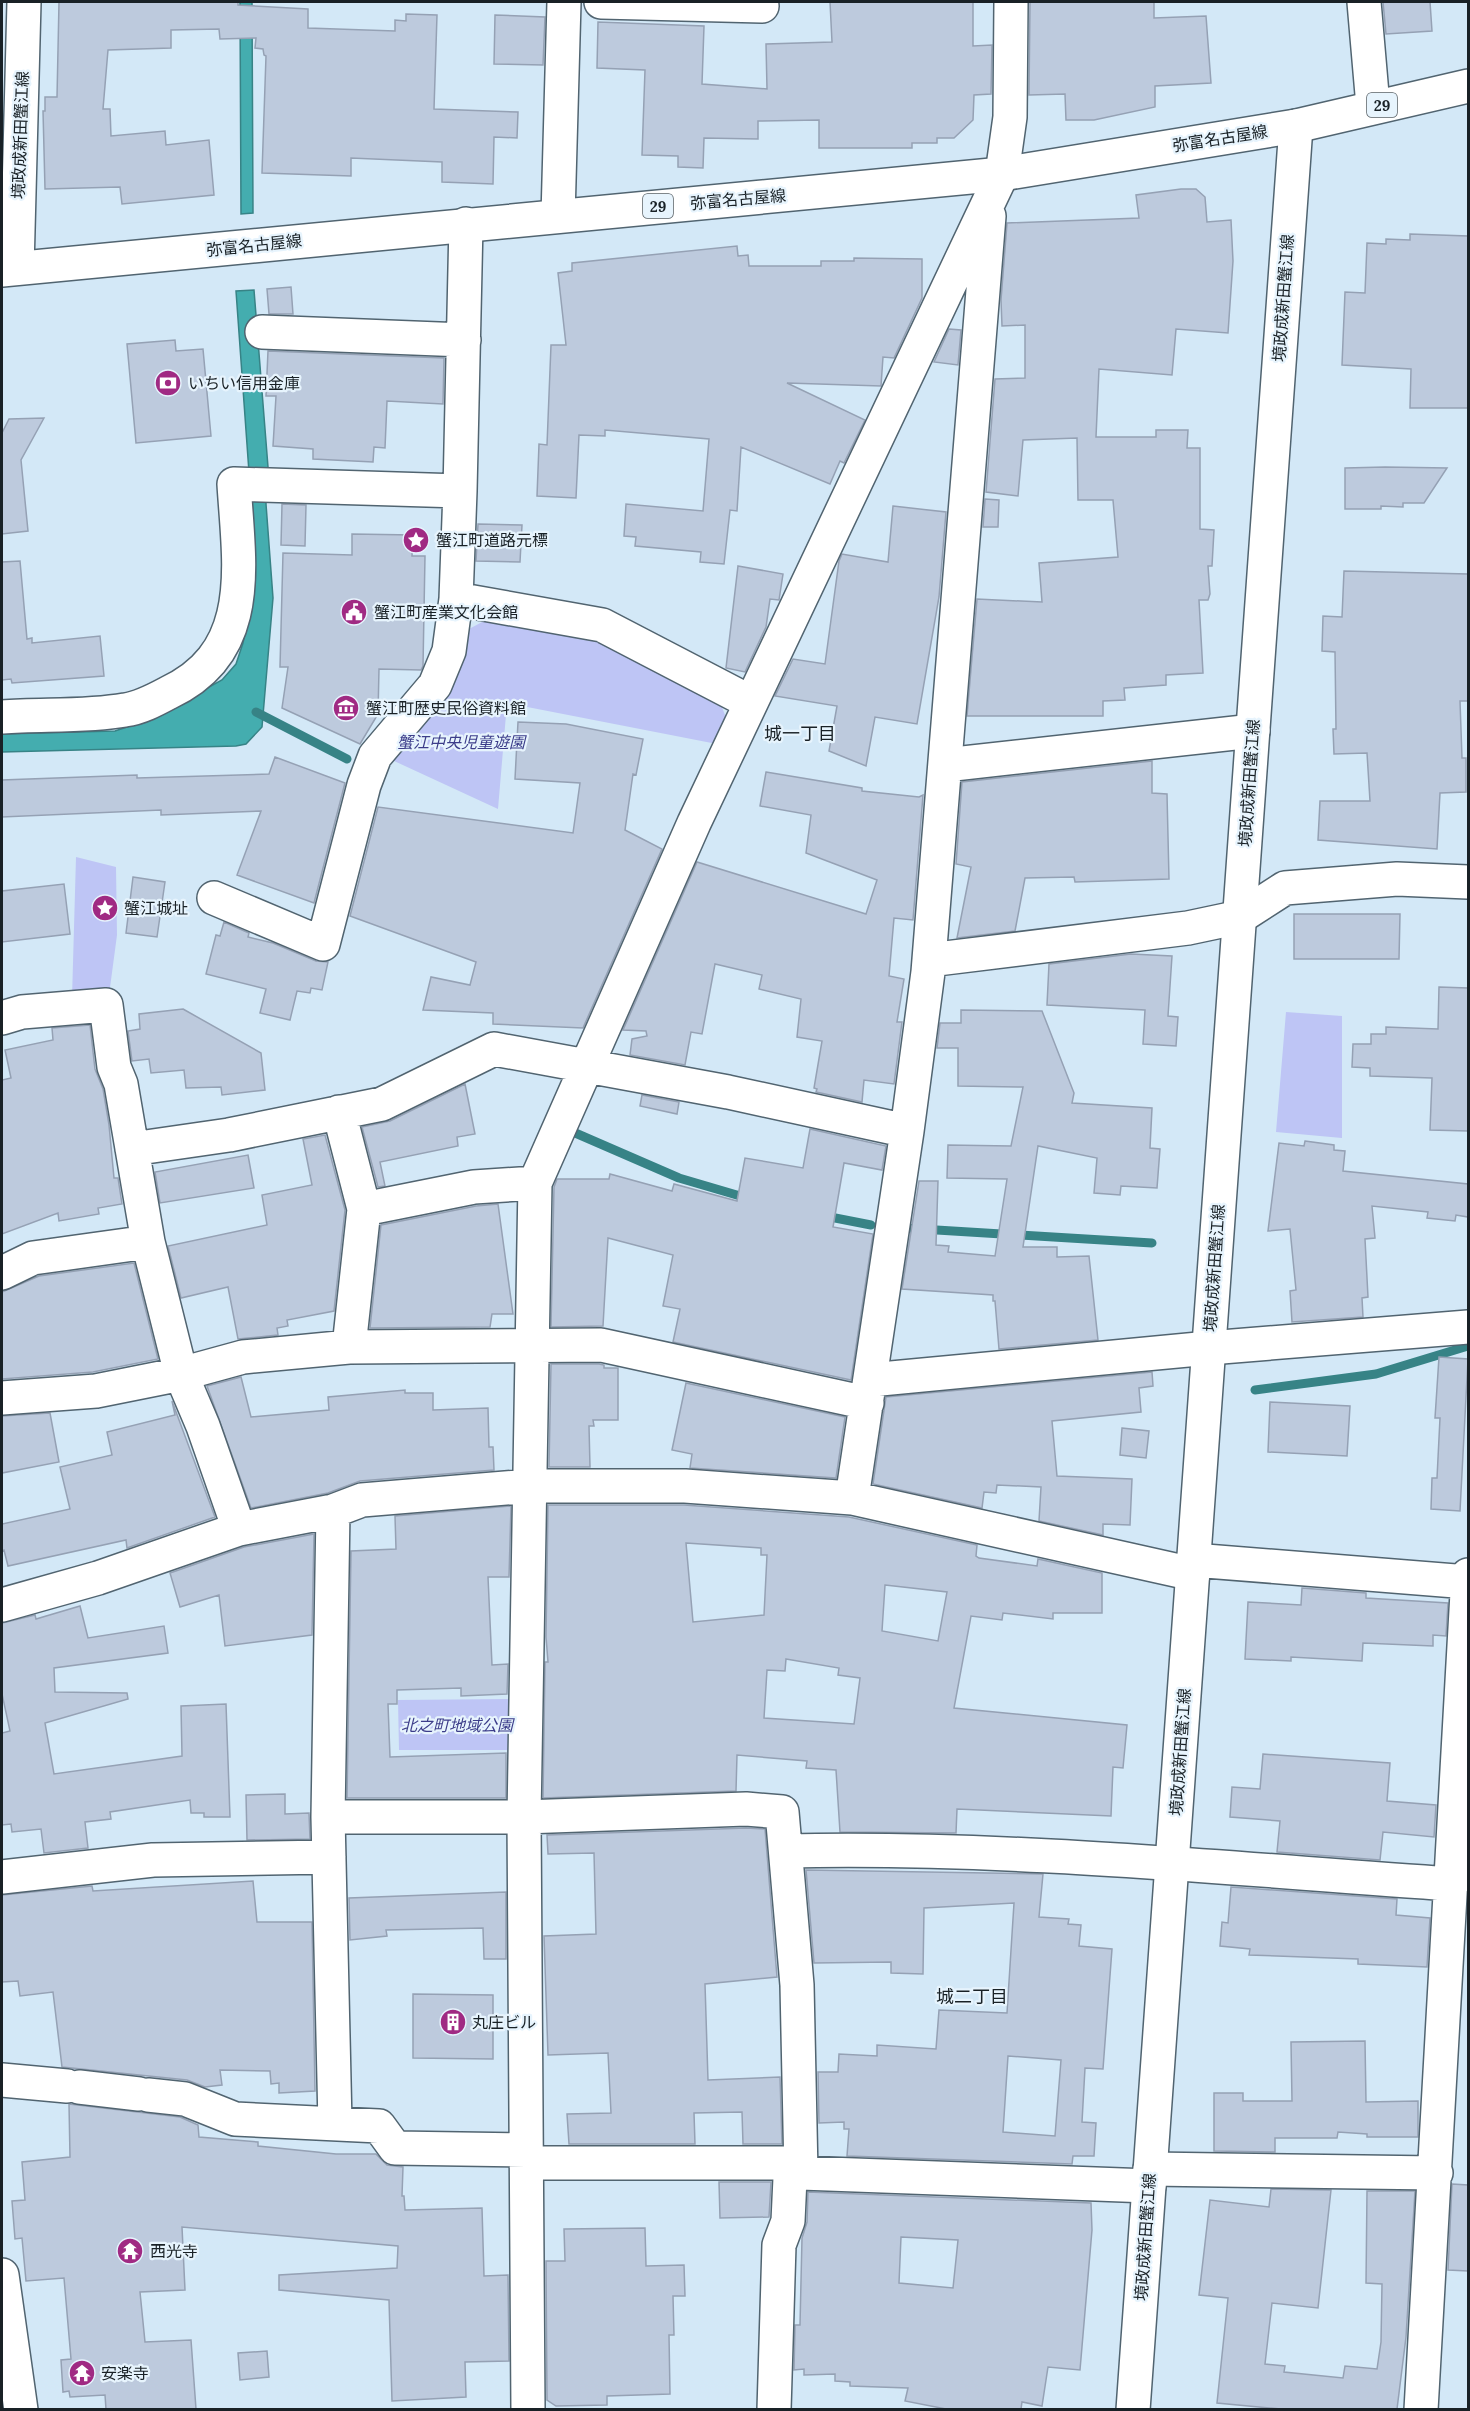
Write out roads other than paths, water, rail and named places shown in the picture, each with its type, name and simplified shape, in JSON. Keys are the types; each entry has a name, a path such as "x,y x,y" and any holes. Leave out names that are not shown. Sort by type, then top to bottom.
{"street":[{"name":"境政成新田蟹江線","path":"9,269 24,2"},
{"path":"558,216 564,2"},
{"path":"601,2 762,6"},
{"path":"852,1498 908,1131 929,960 996,185 1010,117 1011,2"},
{"path":"1364,2 1373,106"},
{"name":"弥富名古屋線","path":"9,269 558,216 996,185 1296,126 1373,106 1468,86"},
{"name":"境政成新田蟹江線","path":"1133,2409 1296,126"},
{"path":"528,2409 524,1817 535,1183 652,912 996,185"},
{"path":"214,898 323,944 364,785 375,756 435,685 449,651 456,599 466,224"},
{"path":"262,332 464,340"},
{"path":"2,717 126,710 180,688 202,673 215,659 227,640 236,601 239,558 234,484 460,491"},
{"path":"456,599 602,625 750,702"},
{"path":"945,765 1253,731"},
{"path":"929,960 1188,928 1240,917 1285,888 1397,879 1468,882"},
{"path":"2,1018 22,1012 106,1005 114,1067 121,1084 148,1242 181,1374 203,1426 239,1529"},
{"path":"132,1149 229,1134 382,1104 494,1049 728,1092 908,1131"},
{"path":"339,1112 364,1209 349,1347"},
{"path":"364,1209 474,1187 535,1183"},
{"path":"2,1273 33,1258 148,1242"},
{"path":"2,1398 96,1391 181,1374 243,1357 349,1347 532,1345 601,1345 869,1392 1209,1348 1468,1327"},
{"path":"2,1605 98,1578 239,1529 333,1511 362,1500 530,1486 686,1486 852,1498 1193,1567 1468,1582"},
{"path":"333,1511 328,1817 335,2124"},
{"path":"1421,2409 1457,1897 1468,1575"},
{"path":"328,1817 524,1817 746,1809 782,1812 796,1985 801,2168 790,2178 788,2221 779,2246 774,2409"},
{"path":"786,1851 889,1848 979,1851 1172,1865 1457,1897"},
{"path":"2,1877 153,1860 329,1857"},
{"path":"2,2080 185,2099 236,2119 380,2126 395,2148 526,2157 1150,2178 1436,2173"},
{"path":"2,2275 21,2409"}],"waterway":[{"path":"256,712 347,759"},
{"path":"573,1132 679,1178 747,1198"},
{"path":"825,1216 871,1225"},
{"path":"904,1228 1152,1243"},
{"path":"1255,1390 1376,1374 1468,1346"}],"place":[{"name":"いちい信用金庫","path":"168,383"},
{"name":"蟹江町道路元標","path":"416,540"},
{"name":"蟹江町産業文化会館","path":"354,612"},
{"name":"蟹江町歴史民俗資料館","path":"346,708"},
{"name":"蟹江城址","path":"105,908"},
{"name":"丸庄ビル","path":"453,2022"},
{"name":"西光寺","path":"130,2251"},
{"name":"安楽寺","path":"82,2373"}],"district":[{"name":"城一丁目","path":"800,733"},
{"name":"城二丁目","path":"972,1996"}],"park label":[{"name":"蟹江中央児童遊園","path":"461,742"},
{"name":"北之町地域公園","path":"457,1725"}]}
